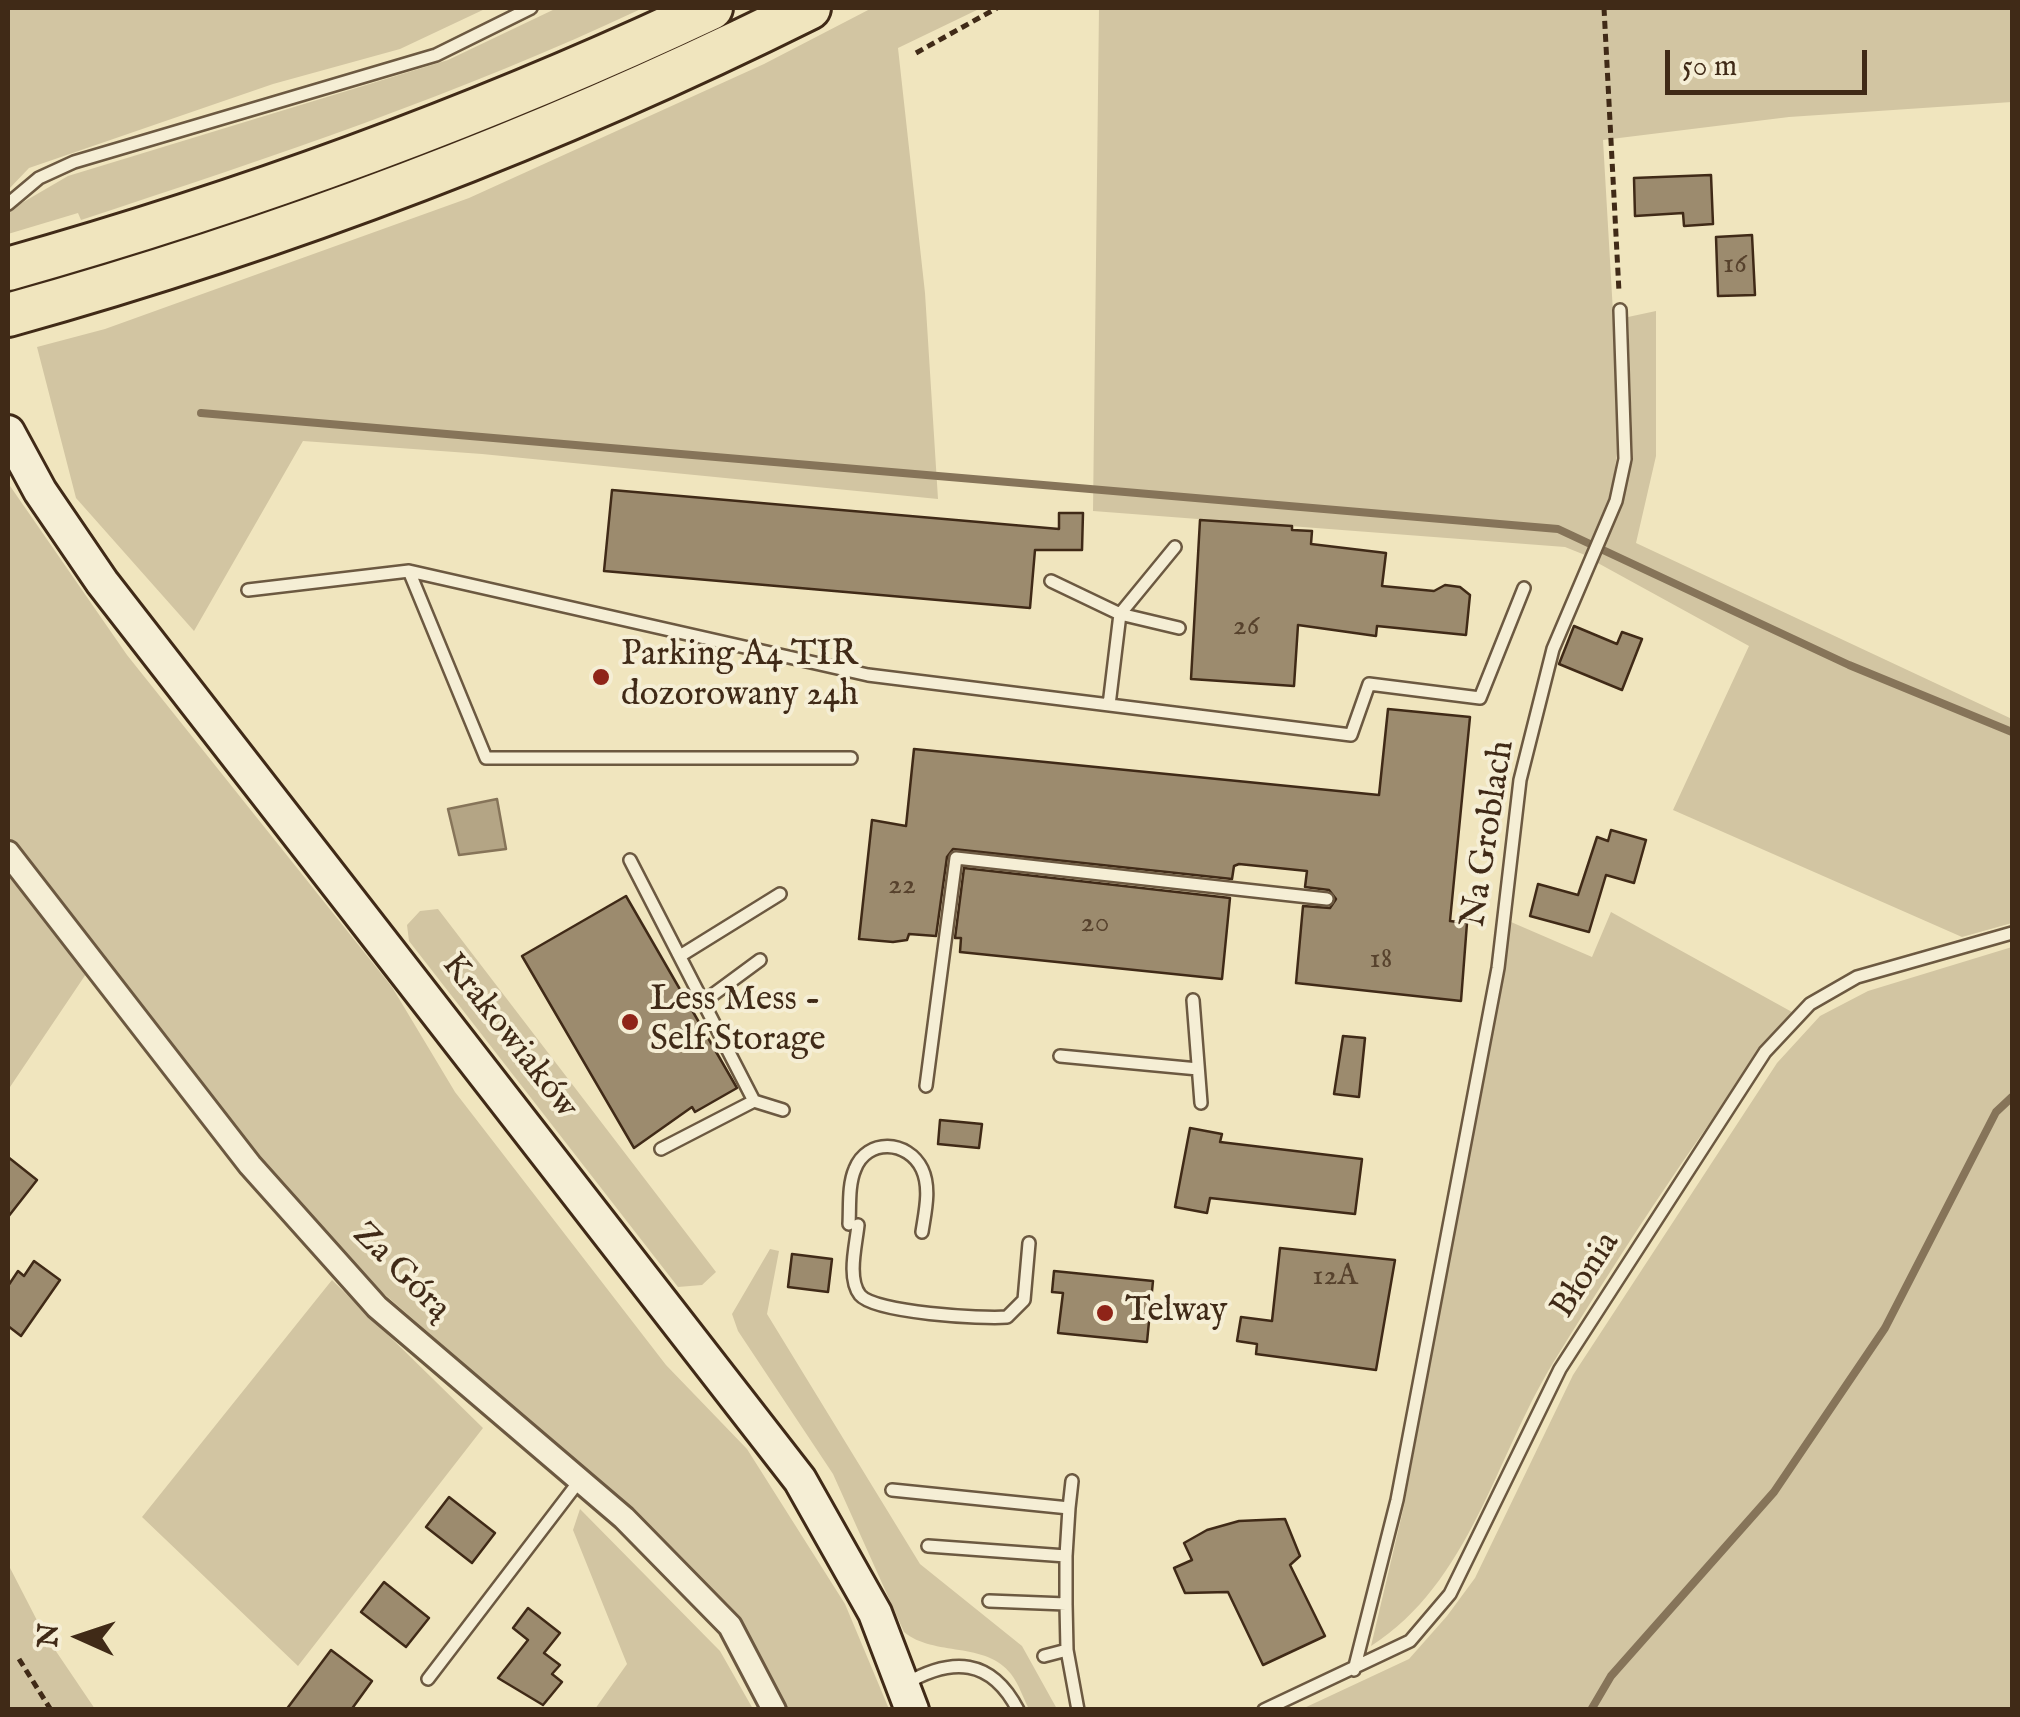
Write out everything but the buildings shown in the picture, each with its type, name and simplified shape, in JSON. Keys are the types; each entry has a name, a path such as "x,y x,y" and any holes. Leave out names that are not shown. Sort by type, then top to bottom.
{"highway":[{"path":"8,270 390,145 544,83 711,8"},
{"path":"8,316 95,291 454,168 809,8"}],"main road":[{"name":"Krakowiaków","path":"8,432 40,491 102,582 790,1466 854,1572 909,1697"}],"street":[{"name":"Za Górą","path":"8,853 250,1164 377,1308 624,1518 730,1626 774,1710"}],"lane":[{"path":"8,204 39,178 74,162 436,55 531,8"},
{"name":"Na Groblach","path":"1354,1670 1397,1500 1494,987 1520,780 1554,649 1604,530 1625,460 1620,310"},
{"path":"1109,705 1120,614 1175,547"},
{"path":"248,590 410,571 868,675 1352,735 1369,684 1480,698 1524,588"},
{"path":"410,571 486,758 852,758"},
{"path":"1051,581 1120,614 1180,628"},
{"path":"926,1086 956,858 1328,899"},
{"path":"630,860 754,1101"},
{"path":"680,956 780,894"},
{"name":"Błonia","path":"1264,1710 1410,1640 1450,1594 1560,1369 1764,1052 1810,1004 1857,977 2012,933"},
{"path":"703,1002 760,960"},
{"path":"1193,1000 1201,1103"},
{"path":"1060,1056 1198,1069"},
{"path":"660,1150 754,1101 783,1110"},
{"path":"922,1232 926,1198 922,1169 902,1149 890,1146 864,1154 856,1165 853,1224 856,1285 861,1296 882,1307 1007,1316 1024,1300 1029,1243"},
{"path":"428,1679 580,1480"},
{"path":"1072,1480 1066,1556 1067,1650 1078,1710"},
{"path":"892,1490 1069,1508"},
{"path":"928,1546 1066,1556"},
{"path":"989,1600 1066,1604"},
{"path":"1044,1656 1067,1650"},
{"path":"909,1697 933,1668 980,1669 998,1678 1018,1710"}],"path":[{"path":"916,53 997,8"},
{"path":"1604,8 1620,310"},
{"path":"20,1658 50,1710"}],"shaded area":[{"path":"8,8 487,8 400,49 273,84 29,168 8,190"},
{"path":"557,8 643,8 505,69 295,148 81,220 78,213 8,234 8,211 68,176 448,60"},
{"path":"872,8 981,8 898,48 925,293 938,499 482,454 303,441 194,631 76,498 37,347 105,329 469,198 764,64"},
{"path":"1099,8 2012,8 2012,102 1789,117 1603,140 1620,433 1610,502 1585,555 1565,547 1093,511"},
{"path":"1656,311 1656,456 1636,543 2012,719 2012,923 1962,937 1673,810 1749,646 1596,562 1633,461 1628,317"},
{"path":"8,483 127,655 392,987 455,1092 666,1365 747,1449 845,1604 889,1709 787,1709 729,1611 582,1467 374,1285 258,1161 8,836"},
{"path":"497,799 506,849 459,855 448,809"},
{"path":"8,874 86,974 8,1090"},
{"path":"438,909 716,1272 702,1285 678,1287 409,941 407,925 420,911"},
{"path":"1611,912 1792,1012 1668,1184 1553,1363 1457,1554 1405,1620 1371,1646 1404,1506 1511,922 1592,957"},
{"path":"2012,947 2012,1709 1302,1709 1409,1659 1447,1616 1475,1578 1573,1375 1777,1063 1820,1016 1868,991"},
{"path":"770,1249 779,1251 767,1314 920,1564 1022,1646 1057,1709 1029,1709 1011,1674 988,1657 916,1640 904,1632 833,1474 738,1331 732,1314"},
{"path":"332,1280 483,1428 298,1666 142,1517"},
{"path":"580,1509 720,1651 753,1709 595,1709 627,1664 573,1530"},
{"path":"8,1564 43,1632 95,1709 8,1709"}],"waterway":[{"path":"201,413 1558,529 1849,665 2012,732"},
{"path":"1591,1710 1611,1676 1774,1492 1885,1328 1996,1112 2012,1097"}],"place":[{"name":"Parking A4 TIR dozorowany 24h","path":"601,677"},
{"name":"Less Mess - Self Storage","path":"630,1022"},
{"name":"Telway","path":"1105,1313"}]}
